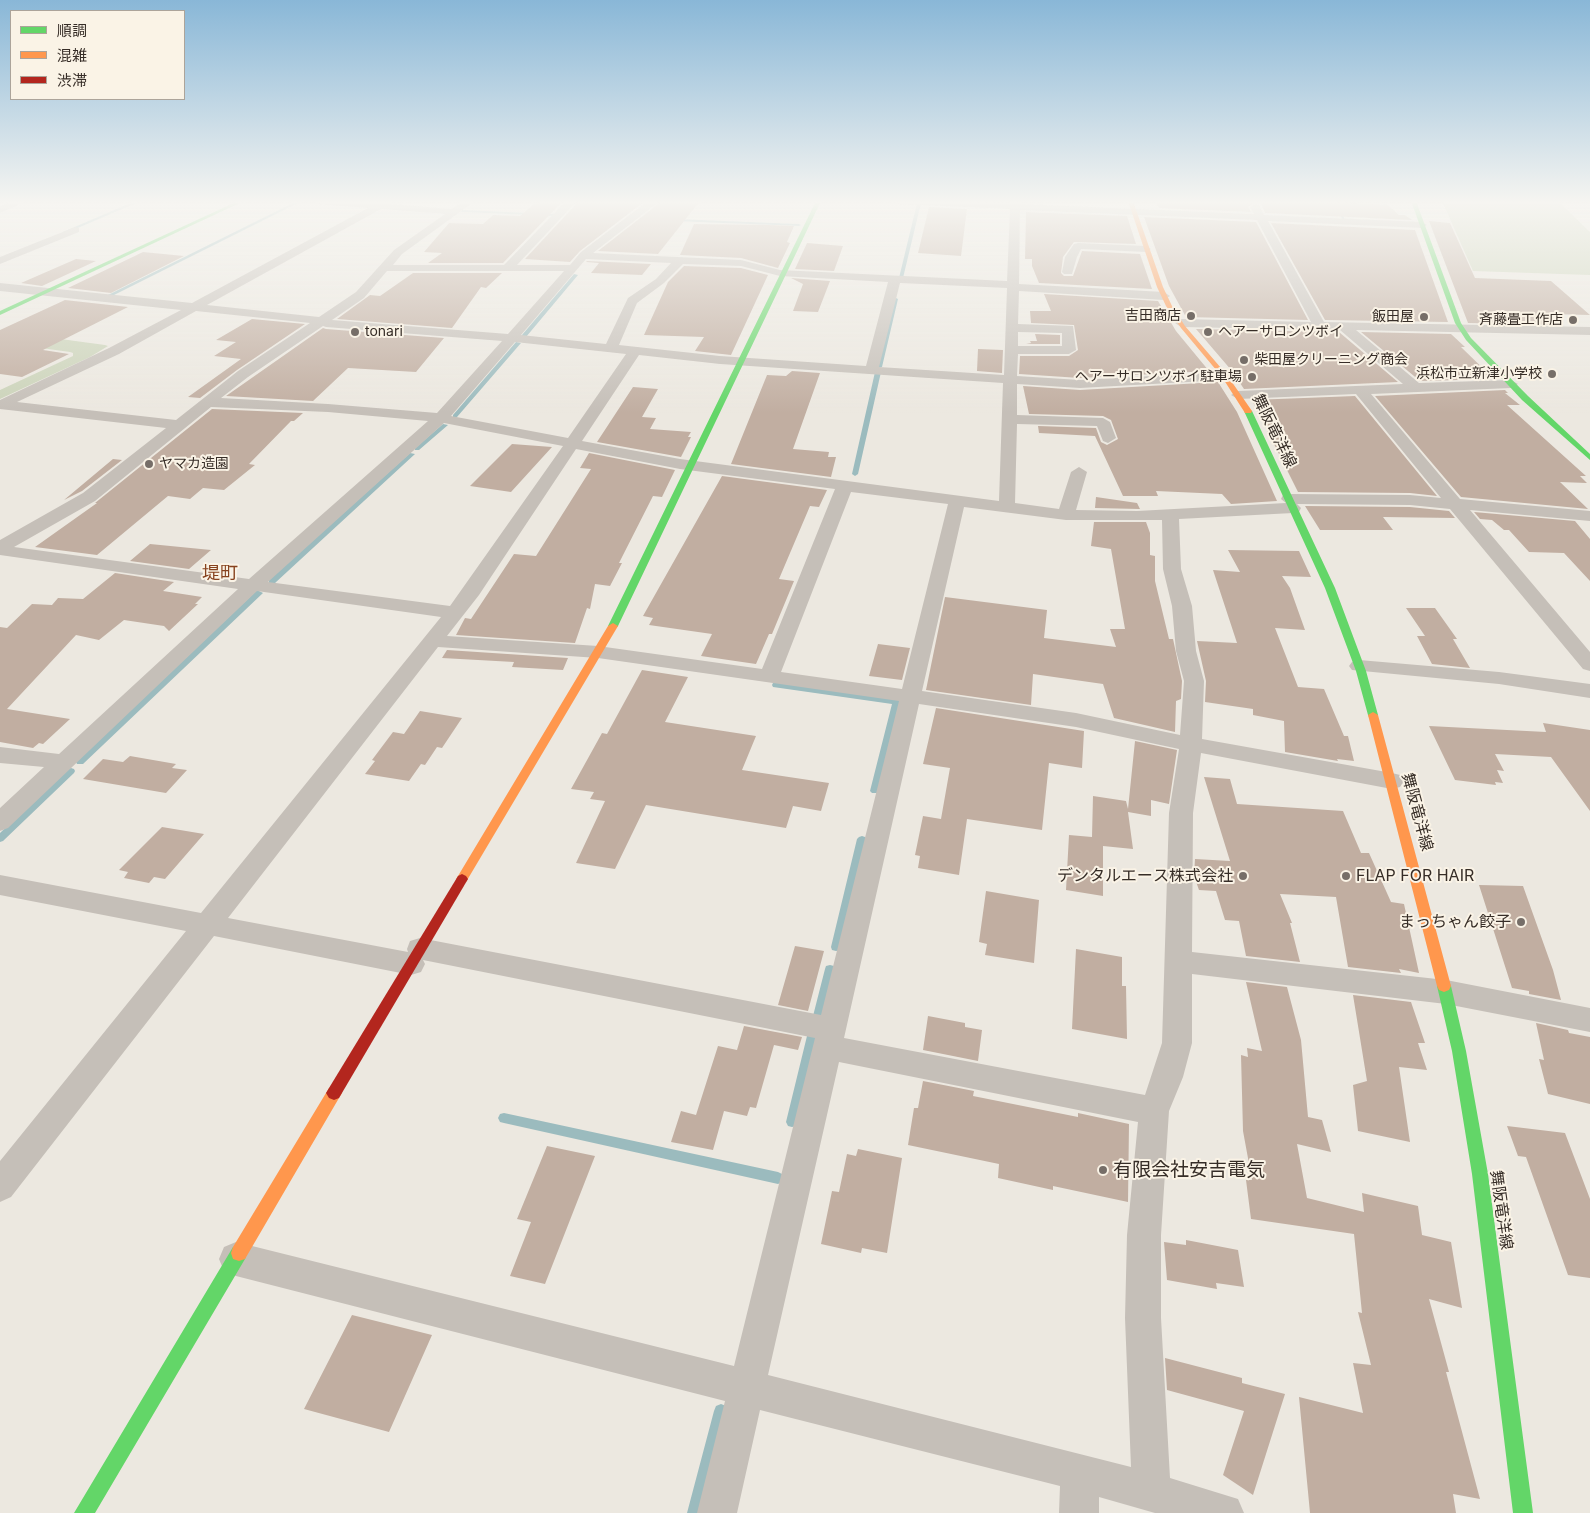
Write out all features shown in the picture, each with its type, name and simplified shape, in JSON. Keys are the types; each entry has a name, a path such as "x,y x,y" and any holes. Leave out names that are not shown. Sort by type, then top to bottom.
{"street":[{"path":"0,313 90,272"},
{"path":"0,405 114,351 260,272"},
{"path":"0,548 89,497 177,425 262,361 360,295 380,272"},
{"path":"0,822 252,586 440,418 570,272"},
{"path":"610,348 632,301 660,281 669,272"},
{"path":"775,272 785,274 1164,296"},
{"path":"1007,507 1013,272"},
{"name":"舞阪竜洋線","path":"1155,272 1164,296 1181,324 1225,376 1238,395 1330,588 1359,666 1392,782 1446,992 1459,1051 1480,1174 1523,1513"},
{"path":"1290,272 1313,316 1321,326"},
{"path":"1439,272 1461,329 1474,347 1590,458"},
{"path":"84,1513 598,652 636,584 785,274"},
{"path":"872,370 895,279"},
{"path":"0,287 321,321 742,361 1099,384 1225,376"},
{"path":"1181,324 1590,331"},
{"path":"1343,326 1415,387"},
{"path":"1012,328 1068,329 1069,350 1012,350"},
{"path":"0,1186 455,613 634,351"},
{"path":"1238,395 1511,384"},
{"path":"1360,390 1590,665"},
{"path":"208,402 328,408 440,418 692,466 1066,515 1093,517 1167,515 1291,503 1387,499 1590,516"},
{"path":"0,405 177,425"},
{"path":"1010,419 1103,422 1108,438"},
{"path":"1066,515 1079,472"},
{"path":"769,676 845,486"},
{"path":"717,1513 957,501"},
{"path":"1150,1492 1151,1460 1143,1275 1154,1111 1168,1077 1177,1043 1181,813 1191,744 1193,674 1186,651 1183,612 1172,569 1172,521 1167,515"},
{"path":"0,548 252,586 455,613"},
{"path":"433,641 598,652 1090,722 1191,744 1392,782"},
{"path":"1359,666 1499,678 1590,690"},
{"path":"0,755 64,762"},
{"path":"0,884 207,925 416,957 829,1038 1154,1111"},
{"path":"1179,960 1204,965 1446,992 1590,1020"},
{"path":"236,1259 1080,1472 1224,1513"},
{"path":"1078,1513 1080,1472"}],"green space":[{"path":"1491,272 1590,272 1590,275"},
{"path":"31,335 108,346 90,357 0,399 0,390 73,356 73,353 70,352 12,344"}],"building":[{"path":"47,272 73,272 42,286 21,283"},
{"path":"102,272 153,272 111,293 68,288"},
{"path":"592,272 645,272 642,275 591,273"},
{"path":"678,272 755,272 768,275 731,355 695,351 704,337 644,335 668,282"},
{"path":"1034,272 1061,272 1064,276 1073,276 1075,272 1146,272 1152,289 1039,283"},
{"path":"1164,272 1282,272 1308,320 1186,317 1169,286"},
{"path":"1298,272 1430,272 1448,322 1325,320"},
{"path":"1448,272 1472,272 1475,278 1551,281 1590,315 1549,314 1562,325 1468,323"},
{"path":"413,273 502,273 486,288 481,287 452,328 337,319 370,295 380,296"},
{"path":"791,278 830,281 818,312 793,311 803,284"},
{"path":"1044,294 1158,301 1176,331 1209,371 1080,378 1019,374 1020,356 1069,356 1078,350 1074,325 1031,323 1030,311 1051,311"},
{"path":"65,300 128,307 43,350 69,354 22,377 0,374 0,330"},
{"path":"252,319 305,324 237,370 200,398 188,397 241,359 214,356 236,342 216,340"},
{"path":"323,328 444,338 416,372 348,368 313,401 226,396"},
{"path":"1196,329 1339,332 1398,382 1244,389 1232,371"},
{"path":"1361,332 1451,334 1465,347 1461,347 1494,379 1420,381"},
{"path":"1035,334 1060,335 1060,344 1026,344 1031,343 1030,341 1037,341"},
{"path":"978,349 1003,350 1002,373 977,371"},
{"path":"792,371 820,373 793,449 829,452 828,457 836,457 831,477 731,464 767,375 786,376"},
{"path":"1218,382 1237,412 1277,501 1231,504 1222,494 1156,491 1158,496 1123,496 1095,436 1039,433 1038,426 1096,428 1101,442 1107,445 1118,439 1111,420 1103,416 1029,414 1023,386 1080,390"},
{"path":"633,387 658,389 642,417 656,418 650,429 691,432 688,437 691,437 681,457 597,442"},
{"path":"1505,390 1508,393 1505,393 1520,405 1507,405 1586,476 1580,476 1587,483 1560,482 1588,509 1461,497 1375,396"},
{"path":"1355,396 1437,496 1410,493 1298,492 1252,400"},
{"path":"212,409 303,413 294,421 291,421 249,464 255,465 224,490 203,488 190,499 168,496 97,555 35,547 97,503 95,503"},
{"path":"512,444 552,447 511,492 470,486"},
{"path":"589,453 675,470 662,497 653,496 619,563 622,563 610,586 595,584 590,609 587,608 575,643 456,635 465,618 471,619 514,554 536,556 591,469 580,468"},
{"path":"113,459 122,460 82,491 64,500"},
{"path":"722,476 827,490 819,507 810,506 779,579 794,581 772,634 769,634 756,664 701,656 712,634 649,625 653,618 643,616"},
{"path":"1096,497 1137,503 1140,509 1095,508"},
{"path":"1305,506 1410,507 1449,511 1455,518 1383,517 1393,530 1320,530"},
{"path":"1474,512 1575,521 1590,539 1590,581 1564,553 1529,552 1509,530 1504,530 1492,520 1480,519"},
{"path":"1094,522 1146,522 1150,533 1150,555 1155,556 1155,581 1169,639 1173,639 1182,681 1181,699 1176,701 1175,732 1114,718 1103,684 1033,674 1031,705 926,690 945,597 1047,610 1044,638 1116,647 1110,629 1125,629 1111,549 1091,546"},
{"path":"150,544 211,550 189,569 130,561"},
{"path":"1228,550 1299,551 1311,577 1282,576 1290,588 1305,630 1275,628 1298,687 1324,689 1344,736 1348,736 1354,761 1337,759 1338,761 1285,752 1284,721 1253,715 1253,709 1205,702 1206,681 1197,641 1237,643 1213,570 1240,572"},
{"path":"115,573 174,582 163,591 202,597 195,604 198,604 169,631 164,626 124,620 99,640 76,635 7,709 70,719 43,744 39,743 33,748 0,742 0,627 7,628 32,604 52,605 58,598 83,599"},
{"path":"1406,608 1435,608 1457,639 1453,639 1470,668 1432,664 1417,636 1425,636"},
{"path":"878,644 910,648 902,680 869,676"},
{"path":"447,650 568,658 563,670 512,667 514,662 442,658"},
{"path":"642,670 688,677 665,722 756,736 742,770 829,783 821,811 793,806 786,828 646,805 615,869 576,863 605,801 590,799 594,792 571,789 602,733 607,734"},
{"path":"936,708 1084,731 1082,768 1049,763 1042,830 967,819 959,875 918,868 920,856 915,855 923,816 941,819 950,768 923,764"},
{"path":"420,711 462,718 442,748 437,747 425,765 421,764 409,781 365,774 375,761 372,760 393,732 404,734"},
{"path":"1543,723 1590,730 1590,811 1551,757 1495,754 1504,771 1497,770 1503,783 1495,782 1496,785 1455,780 1429,726 1546,732"},
{"path":"1135,741 1177,750 1169,804 1151,800 1151,816 1128,812 1133,849 1103,846 1103,896 1066,890 1069,835 1092,837 1093,796 1126,801 1128,809"},
{"path":"130,756 176,764 172,768 187,770 166,793 83,779 103,759 123,762"},
{"path":"1204,777 1230,779 1237,804 1343,811 1361,853 1369,853 1391,902 1404,904 1419,973 1399,969 1401,973 1348,967 1336,897 1280,894 1292,923 1290,923 1300,962 1246,956 1239,921 1225,920 1216,891 1199,890 1194,876 1195,859 1230,861"},
{"path":"162,827 204,834 165,879 154,877 149,883 124,878 128,872 119,870"},
{"path":"1479,885 1523,886 1553,970 1561,1000 1529,994 1529,991 1512,988"},
{"path":"986,891 1039,900 1034,963 985,955 987,944 979,942"},
{"path":"795,946 824,951 808,1011 778,1005"},
{"path":"1076,949 1122,957 1122,986 1126,986 1127,1039 1072,1029"},
{"path":"1246,982 1287,987 1301,1040 1308,1117 1322,1120 1331,1152 1297,1144 1307,1198 1364,1212 1362,1193 1418,1206 1422,1235 1451,1242 1462,1308 1429,1299 1449,1372 1446,1372 1480,1499 1453,1494 1456,1513 1310,1513 1299,1397 1363,1413 1353,1363 1371,1365 1358,1312 1362,1313 1354,1234 1251,1219 1246,1180 1252,1180 1243,1131 1241,1055 1248,1057 1247,1048 1262,1051"},
{"path":"1353,995 1411,1002 1425,1043 1418,1043 1427,1070 1399,1067 1410,1142 1358,1131 1353,1085 1367,1081"},
{"path":"928,1016 965,1023 965,1027 982,1030 978,1061 923,1050"},
{"path":"1536,1023 1590,1037 1590,1104 1548,1094 1539,1059 1544,1060"},
{"path":"744,1026 802,1037 798,1050 774,1045 756,1108 750,1107 747,1116 724,1111 713,1150 671,1142 681,1111 696,1115 718,1046 737,1050"},
{"path":"923,1081 974,1091 973,1096 1078,1117 1078,1113 1129,1124 1128,1202 1053,1186 1053,1190 998,1178 999,1164 908,1145 914,1108 918,1108"},
{"path":"1507,1126 1565,1133 1590,1199 1590,1278 1568,1275 1526,1157 1518,1156"},
{"path":"547,1146 595,1156 545,1284 510,1276 531,1222 517,1219"},
{"path":"858,1149 902,1158 887,1253 862,1248 861,1253 821,1244 832,1191 839,1192 847,1154 856,1156"},
{"path":"1186,1240 1238,1250 1244,1287 1216,1283 1217,1289 1167,1280 1164,1242 1186,1245"},
{"path":"352,1315 432,1335 389,1432 304,1409"},
{"path":"1165,1358 1242,1378 1242,1383 1285,1394 1253,1495 1223,1475 1244,1411 1167,1390"}],"waterway":[{"path":"110,295 157,272"},
{"path":"901,278 903,272"},
{"path":"524,336 576,275"},
{"path":"879,367 896,299"},
{"path":"455,416 518,343"},
{"path":"855,474 878,372"},
{"path":"417,449 445,425"},
{"path":"272,581 412,454"},
{"path":"80,762 259,593"},
{"path":"777,683 776,685 897,702 875,791"},
{"path":"0,839 71,771"},
{"path":"836,947 862,839"},
{"path":"819,1016 830,969"},
{"path":"792,1122 813,1036"},
{"path":"504,1118 778,1178"},
{"path":"695,1513 721,1411"}],"traffic: fast":[{"path":"0,313 89,272"},
{"path":"613,626 785,272"},
{"path":"1439,272 1458,323 1468,339 1525,398 1590,458"},
{"path":"1248,411 1330,588 1361,671 1373,715"},
{"path":"1444,986 1459,1051 1480,1174 1523,1513"},
{"path":"84,1513 239,1253"}],"traffic: slow":[{"path":"1155,272 1169,306 1183,327 1225,376 1248,411"},
{"path":"462,879 613,626"},
{"path":"1373,715 1444,986"},
{"path":"239,1253 334,1093"}],"traffic: jam":[{"path":"334,1093 462,879"}],"place":[{"name":"吉田商店","path":"1191,316"},
{"name":"飯田屋","path":"1424,317"},
{"name":"斉藤畳工作店","path":"1573,320"},
{"name":"tonari","path":"355,332"},
{"name":"ヘアーサロンツボイ","path":"1208,332"},
{"name":"柴田屋クリーニング商会","path":"1244,360"},
{"name":"浜松市立新津小学校","path":"1552,374"},
{"name":"ヘアーサロンツボイ駐車場","path":"1252,377"},
{"name":"ヤマカ造園","path":"149,464"},
{"name":"デンタルエース株式会社","path":"1243,876"},
{"name":"FLAP FOR HAIR","path":"1346,876"},
{"name":"まっちゃん餃子","path":"1521,922"},
{"name":"有限会社安吉電気","path":"1103,1170"}],"district":[{"name":"堤町","path":"220,574"}]}
